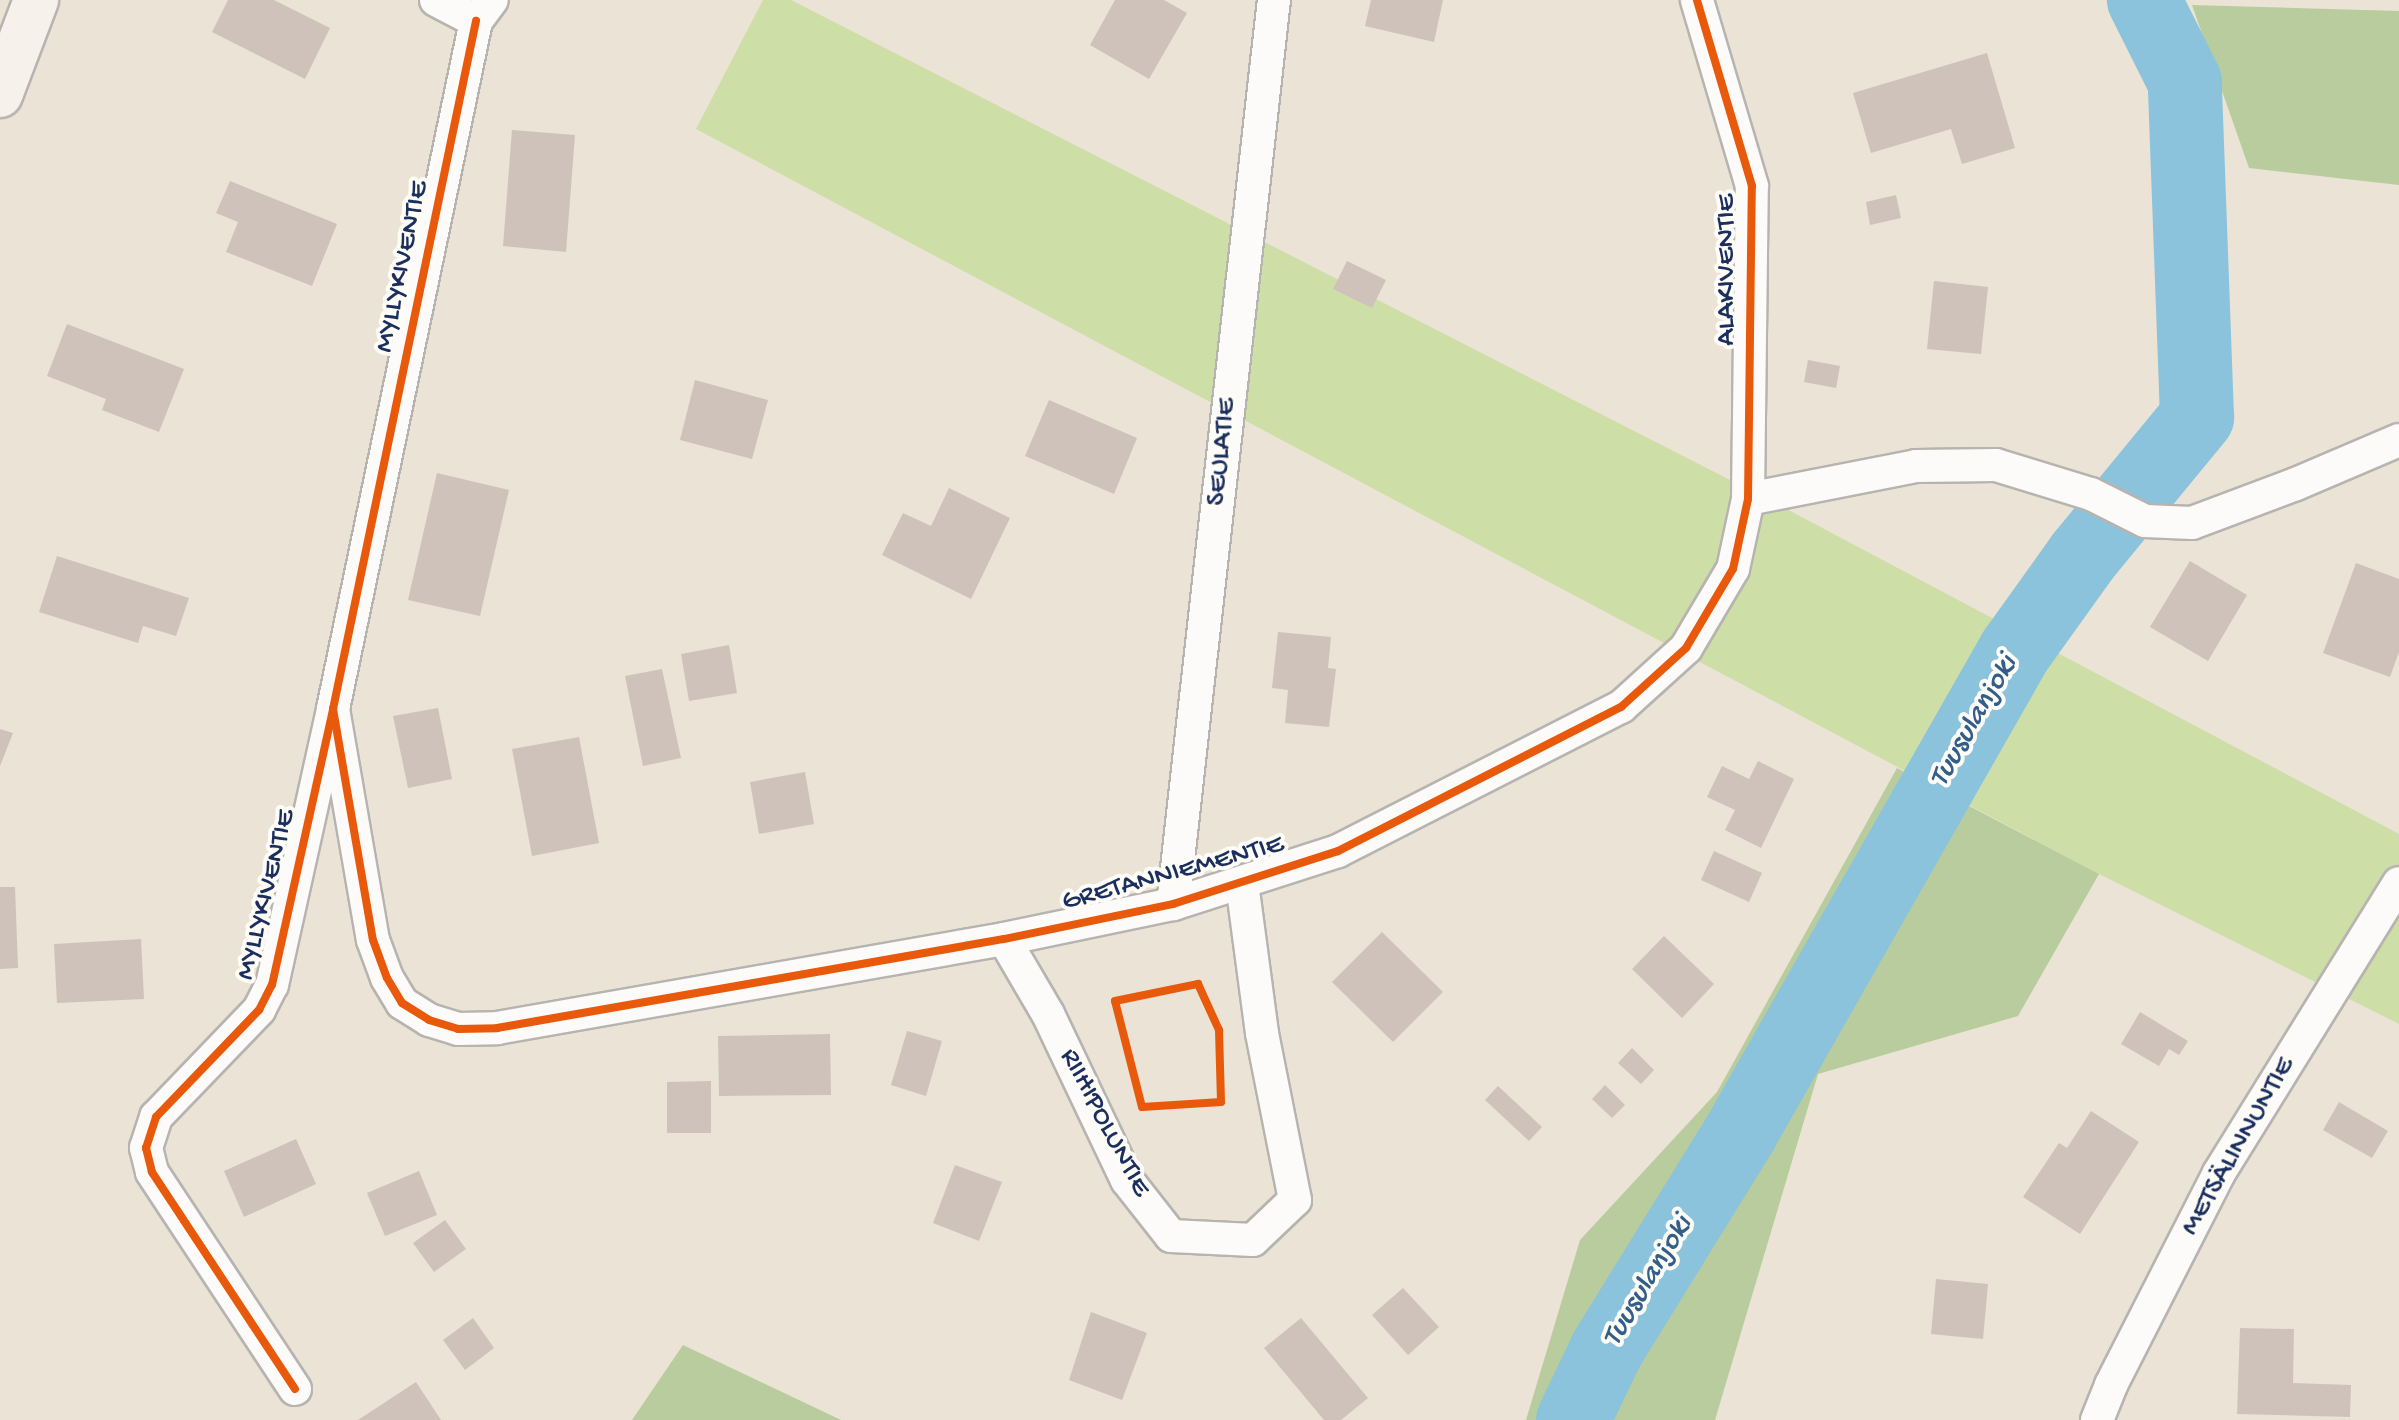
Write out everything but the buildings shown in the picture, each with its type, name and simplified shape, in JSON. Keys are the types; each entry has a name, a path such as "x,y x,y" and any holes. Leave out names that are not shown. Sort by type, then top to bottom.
{"main road":[{"path":"0,95 36,0"}],"street":[{"name":"MYLLYKIVENTIE","path":"295,1389 152,1172 146,1148 156,1117 259,1010 272,985 484,11 436,0"},
{"name":"SEULATIE","path":"1173,904 1274,0"},
{"name":"ALAKIVENTIE","path":"1697,0 1752,186 1748,499"},
{"path":"1748,499 1916,466 1996,465 2091,494 2145,521 2192,523 2296,484 2399,440"},
{"name":"GRETANNIEMENTIE","path":"458,1029 497,1028 1004,939 1173,904 1338,851 1621,707 1686,648 1733,569 1748,499"},
{"name":"MYLLYKIVENTIE","path":"333,709 373,940 387,978 402,1003 429,1020 458,1029"},
{"name":"METSÄLINNUNTIE","path":"2097,1420 2111,1385 2219,1173 2399,883"},
{"name":"RIIHIPOLUNTIE","path":"1004,939 1048,1014 1127,1180 1171,1236 1253,1240 1295,1200 1262,1033 1242,884"}],"green space":[{"path":"763,0 791,0 1779,505 2399,834 2399,1024 2099,874 696,129"},
{"path":"2192,5 2399,11 2399,185 2249,168"},
{"path":"1897,768 2099,874 2018,1016 1818,1074 1715,1420 1526,1420 1580,1240 1717,1092"},
{"path":"683,1345 841,1420 632,1420"}],"waterway":[{"name":"Tuusulanjoki","path":"1573,1420 1607,1349 1742,1130 2015,651 2083,556 2197,417 2185,82 2144,0"}],"cycle path":[{"path":"333,709 373,940 387,978 402,1003 429,1020 458,1029 497,1028 1004,939 1173,904 1338,851 1621,707 1686,648 1733,569 1748,499 1752,186 1697,0"},
{"path":"295,1389 152,1172 146,1148 156,1117 259,1010 272,985 333,709 476,21"},
{"path":"1198,984 1219,1030 1221,1102 1142,1107 1115,1001 1198,984"}]}
